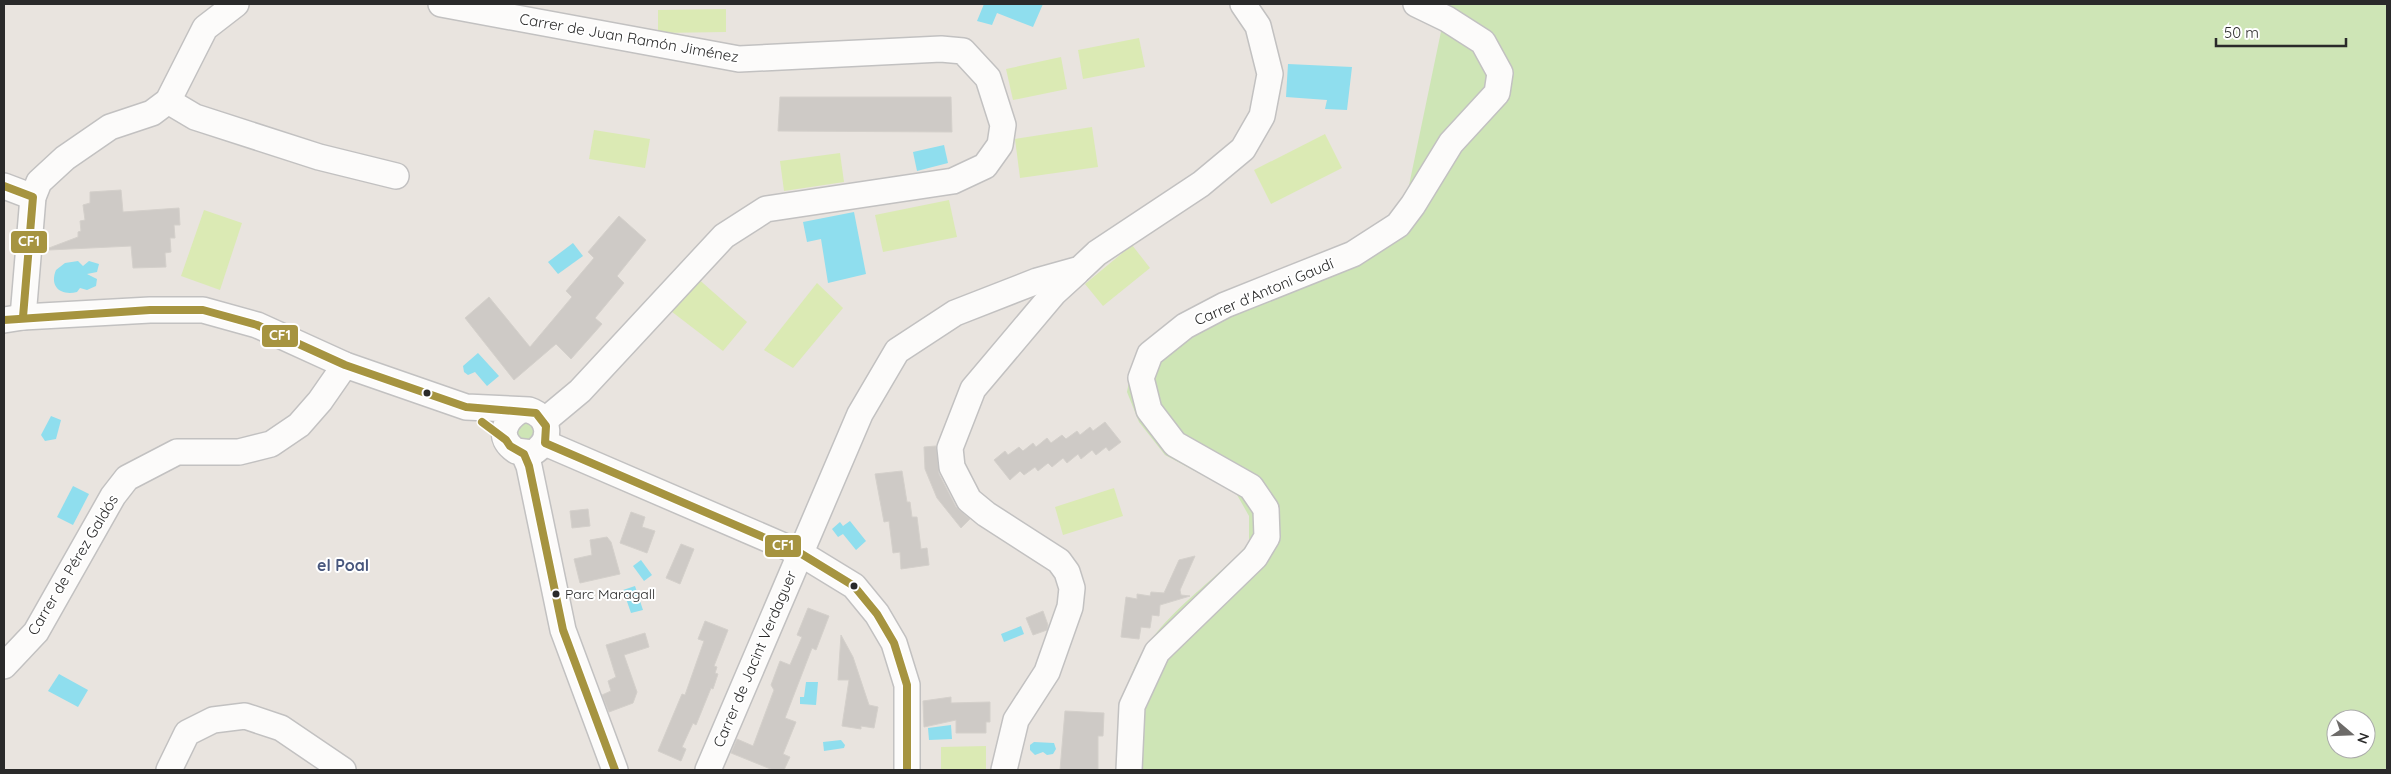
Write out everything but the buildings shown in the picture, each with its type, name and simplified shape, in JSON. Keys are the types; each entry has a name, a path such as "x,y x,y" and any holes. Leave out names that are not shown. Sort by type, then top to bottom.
{"street":[{"path":"236,4 206,28 168,101 152,113 110,127 72,153 39,182 32,197 10,323 150,310 203,310 257,326 345,365 466,407 530,439"},
{"name":"Carrer de Juan Ramón Jiménez","path":"441,4 739,59 941,50 963,51 988,78 1003,124 1000,145 985,166 953,181 766,209 724,236 580,391 530,439"},
{"name":"Carrer de Jacint Verdaguer","path":"708,770 860,414 897,351 956,313 1037,280 1080,268 1097,253 1201,184 1243,149 1262,116 1270,74 1258,26 1243,4"},
{"name":"Carrer d'Antoni Gaudí","path":"1129,770 1132,706 1157,652 1255,557 1267,537 1266,509 1252,487 1175,444 1149,410 1141,378 1150,354 1185,326 1225,306 1353,254 1398,225 1413,205 1451,143 1497,93 1500,73 1483,42 1447,19 1416,4"},
{"path":"168,101 195,117 319,157 396,176"},
{"path":"4,186 32,197"},
{"path":"1004,770 1016,720 1047,672 1064,627 1072,588 1067,572 1059,561 986,514 969,500 952,467 950,448 973,389 1054,292 1080,268"},
{"name":"Carrer de Pérez Galdós","path":"4,666 36,632 113,496 127,478 177,452 238,452 271,444 299,425 320,401 345,365"},
{"path":"466,407 536,412 530,439 529,466 563,630 615,770"},
{"path":"521,410 510,417 504,427 800,553 854,586 876,614 894,643 907,685 907,770"},
{"path":"169,770 187,733 212,720 245,716 281,728 343,770"}],"green space":[{"path":"1400,4 2387,4 2387,770 1122,770 1125,700 1135,667 1146,646 1178,610 1249,543 1249,516 1236,493 1165,455 1139,422 1127,392 1133,361 1158,331 1187,310 1270,278 1382,227 1407,195 1443,22"},
{"path":"726,9 726,32 658,33 658,10"},
{"path":"1139,38 1145,67 1083,79 1078,50"},
{"path":"1061,57 1067,89 1013,100 1006,69"},
{"path":"1092,127 1098,167 1020,178 1015,139"},
{"path":"594,130 650,139 645,168 589,159"},
{"path":"1325,134 1342,168 1271,204 1254,170"},
{"path":"840,153 844,182 784,191 780,161"},
{"path":"949,200 957,237 883,252 875,215"},
{"path":"204,210 242,223 220,290 181,276"},
{"path":"1132,245 1150,268 1103,306 1085,284"},
{"path":"695,276 747,322 723,351 667,308"},
{"path":"817,283 843,308 793,368 764,350"},
{"path":"534,421 537,438 520,443 513,428 517,423"},
{"path":"1114,488 1123,516 1063,535 1055,507"},
{"path":"986,746 986,770 941,770 941,747"}],"water":[{"path":"984,4 1043,4 1033,27 997,13 992,25 977,21"},
{"path":"1288,64 1352,67 1347,110 1325,109 1327,100 1286,97"},
{"path":"944,145 948,163 917,171 913,152"},
{"path":"854,212 866,274 828,283 821,239 807,242 803,222"},
{"path":"573,243 583,256 558,274 548,262"},
{"path":"78,261 83,266 89,261 99,264 97,272 87,274 97,279 96,286 87,290 80,288 77,292 71,293 61,291 54,281 56,270 65,263"},
{"path":"478,353 499,376 487,386 475,372 468,375 464,372 463,366"},
{"path":"51,416 61,420 56,439 45,441 41,435"},
{"path":"73,486 89,494 73,525 57,517"},
{"path":"850,521 866,541 856,550 843,534 838,537 832,529 840,522 843,526"},
{"path":"641,560 652,575 644,581 633,566"},
{"path":"635,586 643,610 631,613 623,590"},
{"path":"1021,626 1024,634 1004,642 1001,634"},
{"path":"59,674 88,690 78,707 48,691"},
{"path":"806,682 818,682 816,705 800,704 800,697 804,697"},
{"path":"951,725 952,739 929,740 928,728"},
{"path":"841,740 845,745 844,748 824,751 823,742"},
{"path":"1034,742 1054,743 1056,749 1053,754 1047,755 1043,752 1035,755 1030,750 1030,745"}],"transit line":[{"name":"CF1","path":"4,186 33,197 23,317"},
{"name":"CF1","path":"4,320 150,310 203,310 257,325 345,365 466,407 536,413 546,426 545,443 800,553 854,586 877,614 894,643 907,685 907,770"},
{"name":"CF1","path":"482,422 506,440 510,446 524,454 529,466 563,630 615,770"}],"place":[{"name":"Parc Maragall","path":"556,594"}],"district":[{"name":"el Poal","path":"343,565"}]}
